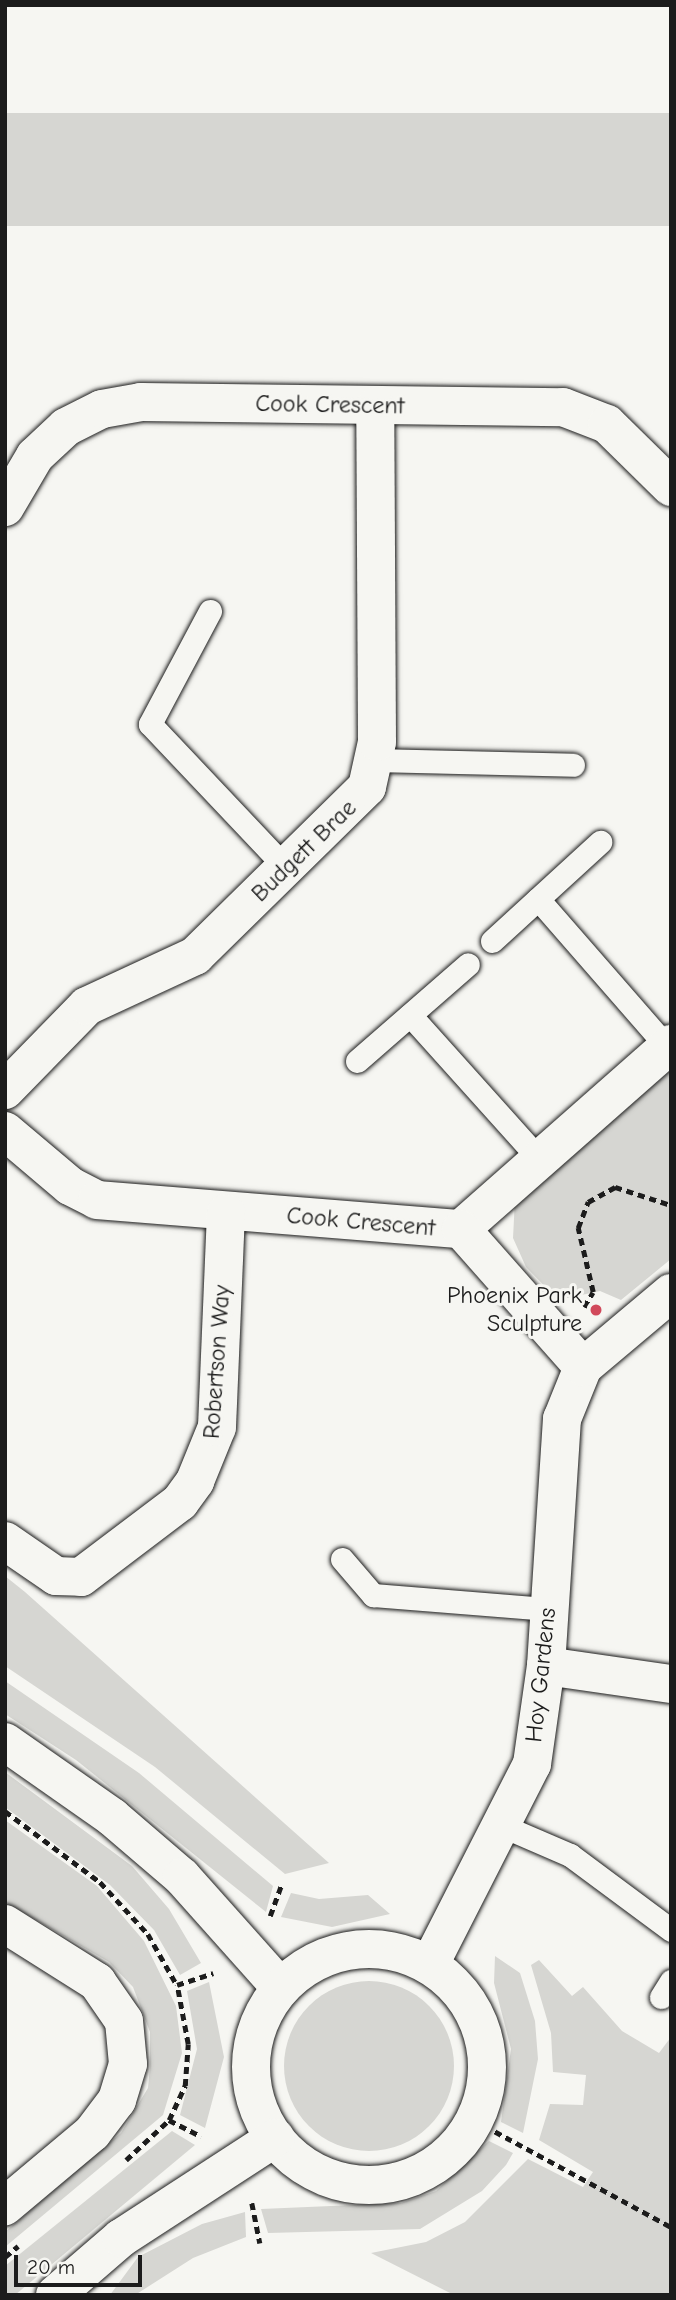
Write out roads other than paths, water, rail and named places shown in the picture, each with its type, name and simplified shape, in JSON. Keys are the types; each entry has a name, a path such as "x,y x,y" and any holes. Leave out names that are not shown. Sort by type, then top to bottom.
{"street":[{"name":"Cook Crescent","path":"5,508 35,456 66,427 102,410 141,402 563,407 607,424 671,487"},
{"name":"Budgett Brae","path":"5,1090 87,1006 195,956 351,809 375,760 375,406"},
{"name":"Cook Crescent","path":"5,1131 70,1186 97,1200 226,1213 461,1228 669,1046"},
{"name":"Robertson Way","path":"5,1541 56,1576 81,1577 180,1502 195,1481 217,1427 226,1213"},
{"path":"461,1228 583,1367"},
{"name":"Hoy Gardens","path":"430,1964 505,1828 532,1764 546,1666 562,1419 583,1367 671,1293"},
{"path":"546,1666 671,1684"},
{"path":"5,1742 112,1817 182,1877 280,1987"},
{"path":"5,1924 97,1982 124,2021 128,2064 117,2100 92,2133 5,2206"},
{"path":"382,1948 430,1964 461,1992 480,2024 488,2063 474,2120 439,2164 375,2186 335,2182 299,2164 275,2138 252,2092 250,2063 257,2025 280,1987 309,1964 344,1951 382,1948"},
{"path":"56,2294 121,2238 275,2138"}],"lane":[{"path":"210,611 150,724 287,869"},
{"path":"375,760 573,765"},
{"path":"492,941 600,842"},
{"path":"538,899 669,1046"},
{"path":"357,1061 468,964"},
{"path":"410,1015 538,1159"},
{"path":"342,1559 373,1595 548,1609"},
{"path":"505,1828 570,1855 671,1930"}],"place":[{"name":"Phoenix Park Sculpture","path":"596,1310"}]}
